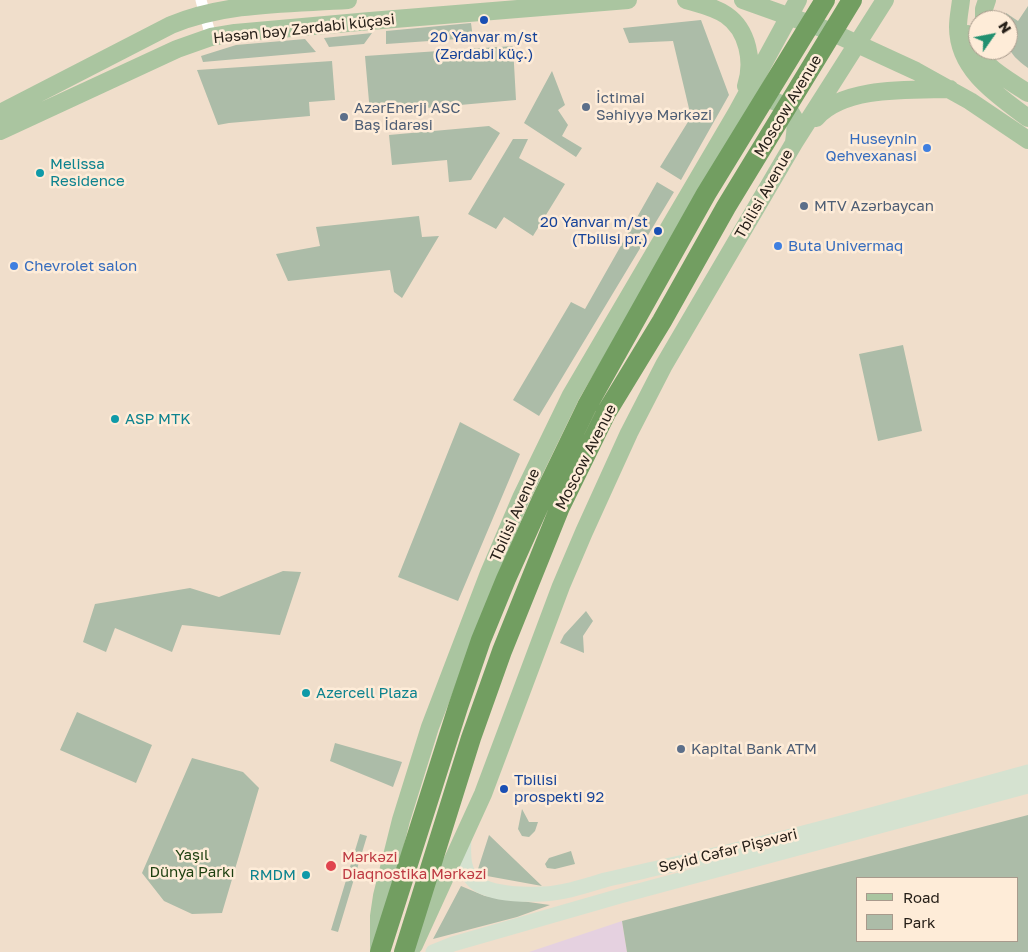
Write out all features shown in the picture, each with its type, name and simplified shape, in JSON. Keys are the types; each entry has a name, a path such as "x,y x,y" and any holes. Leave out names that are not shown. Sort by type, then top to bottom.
{"highway":[{"name":"Moscow Avenue","path":"379,952 481,640 542,499 587,406 706,194 825,0"},
{"name":"Moscow Avenue","path":"404,952 471,738 502,651 560,507 606,413 662,322 726,207 852,0"}],"main road":[{"name":"Həsən bəy Zərdabi küçəsi","path":"0,113 203,7 230,9 348,0"},
{"name":"Həsən bəy Zərdabi küçəsi","path":"0,131 177,49 211,37 235,33 628,0"},
{"path":"686,0 713,8 727,15 746,42 751,66 737,112"},
{"path":"743,0 827,30 909,67 951,89 1028,140"},
{"path":"737,112 798,0"},
{"path":"806,0 809,14 819,25 827,30 839,33 848,32 863,25 881,6"},
{"path":"961,0 964,26 973,46 984,62 1028,93"},
{"path":"961,0 958,28 961,47 969,65 991,91 1028,118"},
{"path":"794,143 881,6"},
{"path":"230,9 235,33"},
{"path":"991,60 1002,76"},
{"path":"794,143 819,114 843,99 862,94 951,89"},
{"path":"737,112 747,103 754,100 767,98 773,101 784,107 794,119 794,143"},
{"name":"Tbilisi Avenue","path":"379,952 378,926 382,896 402,820 433,720 489,573 521,498 571,395 737,112"},
{"name":"Tbilisi Avenue","path":"410,952 496,760 561,586 630,433 664,365 794,143"}],"street":[{"path":"203,7 211,37"},
{"name":"Seyid Cəfər Pişəvəri","path":"464,835 463,853 465,868 469,876 478,884 488,889 509,892 541,894 562,892 615,878 725,854 1028,772"},
{"name":"Seyid Cəfər Pişəvəri","path":"433,952 453,944 620,896 1028,786"},
{"path":"615,878 620,896"}],"shaded area":[{"path":"622,921 627,952 529,952"}],"green space":[{"path":"1028,6 1028,68 1018,60 1018,21"},
{"path":"701,20 729,95 681,180 660,167 691,117 673,41 629,43 623,28"},
{"path":"471,23 473,38 386,44 386,31"},
{"path":"372,33 364,44 329,47 324,38"},
{"path":"305,39 316,52 203,62 201,56 236,45"},
{"path":"513,46 516,100 370,113 365,56"},
{"path":"332,61 335,100 309,102 310,116 218,125 197,70"},
{"path":"552,71 565,105 558,110 568,125 562,136 582,148 576,157 524,123"},
{"path":"489,126 500,133 471,180 449,182 447,160 392,165 389,135"},
{"path":"513,139 528,139 519,158 565,184 533,236 504,217 496,229 468,214"},
{"path":"657,182 674,192 539,416 513,400 571,302 585,309"},
{"path":"419,216 422,237 439,236 402,298 394,292 390,270 288,281 276,254 320,246 316,227"},
{"path":"903,345 922,431 878,441 859,354"},
{"path":"460,422 520,454 458,601 398,577"},
{"path":"283,571 301,572 280,635 182,625 172,652 115,628 106,652 83,642 95,604 190,588 219,597"},
{"path":"586,611 593,621 583,636 584,653 560,643 564,635"},
{"path":"77,712 152,745 136,783 60,750"},
{"path":"335,743 402,762 393,787 330,761"},
{"name":"Yaşıl Dünya Parkı","path":"192,758 243,772 259,788 222,913 192,914 164,901 142,873"},
{"path":"522,809 529,822 538,822 535,831 529,837 522,836 518,829"},
{"path":"1028,815 1028,952 627,952 622,921"},
{"path":"360,834 367,836 338,932 331,930"},
{"path":"489,835 542,886 487,876 478,869"},
{"path":"571,851 575,864 555,869 547,868 545,864 549,858"},
{"path":"461,886 485,896 550,905 517,917 433,939"}],"place":[{"name":"20 Yanvar m/st (Zərdabi küç.)","path":"484,20"},
{"name":"İctimai Səhiyyə Mərkəzi","path":"586,107"},
{"name":"AzərEnerji ASC Baş İdarəsi","path":"344,117"},
{"name":"Huseynin Qehvexanasi","path":"927,148"},
{"name":"Melissa Residence","path":"40,173"},
{"name":"MTV Azərbaycan","path":"804,206"},
{"name":"20 Yanvar m/st (Tbilisi pr.)","path":"658,231"},
{"name":"Buta Univermaq","path":"778,246"},
{"name":"Chevrolet salon","path":"14,266"},
{"name":"ASP MTK","path":"115,419"},
{"name":"Azercell Plaza","path":"306,693"},
{"name":"Kapital Bank ATM","path":"681,749"},
{"name":"Tbilisi prospekti 92","path":"504,789"},
{"name":"Mərkəzi Diaqnostika Mərkəzi","path":"331,866"},
{"name":"RMDM","path":"306,875"}]}
